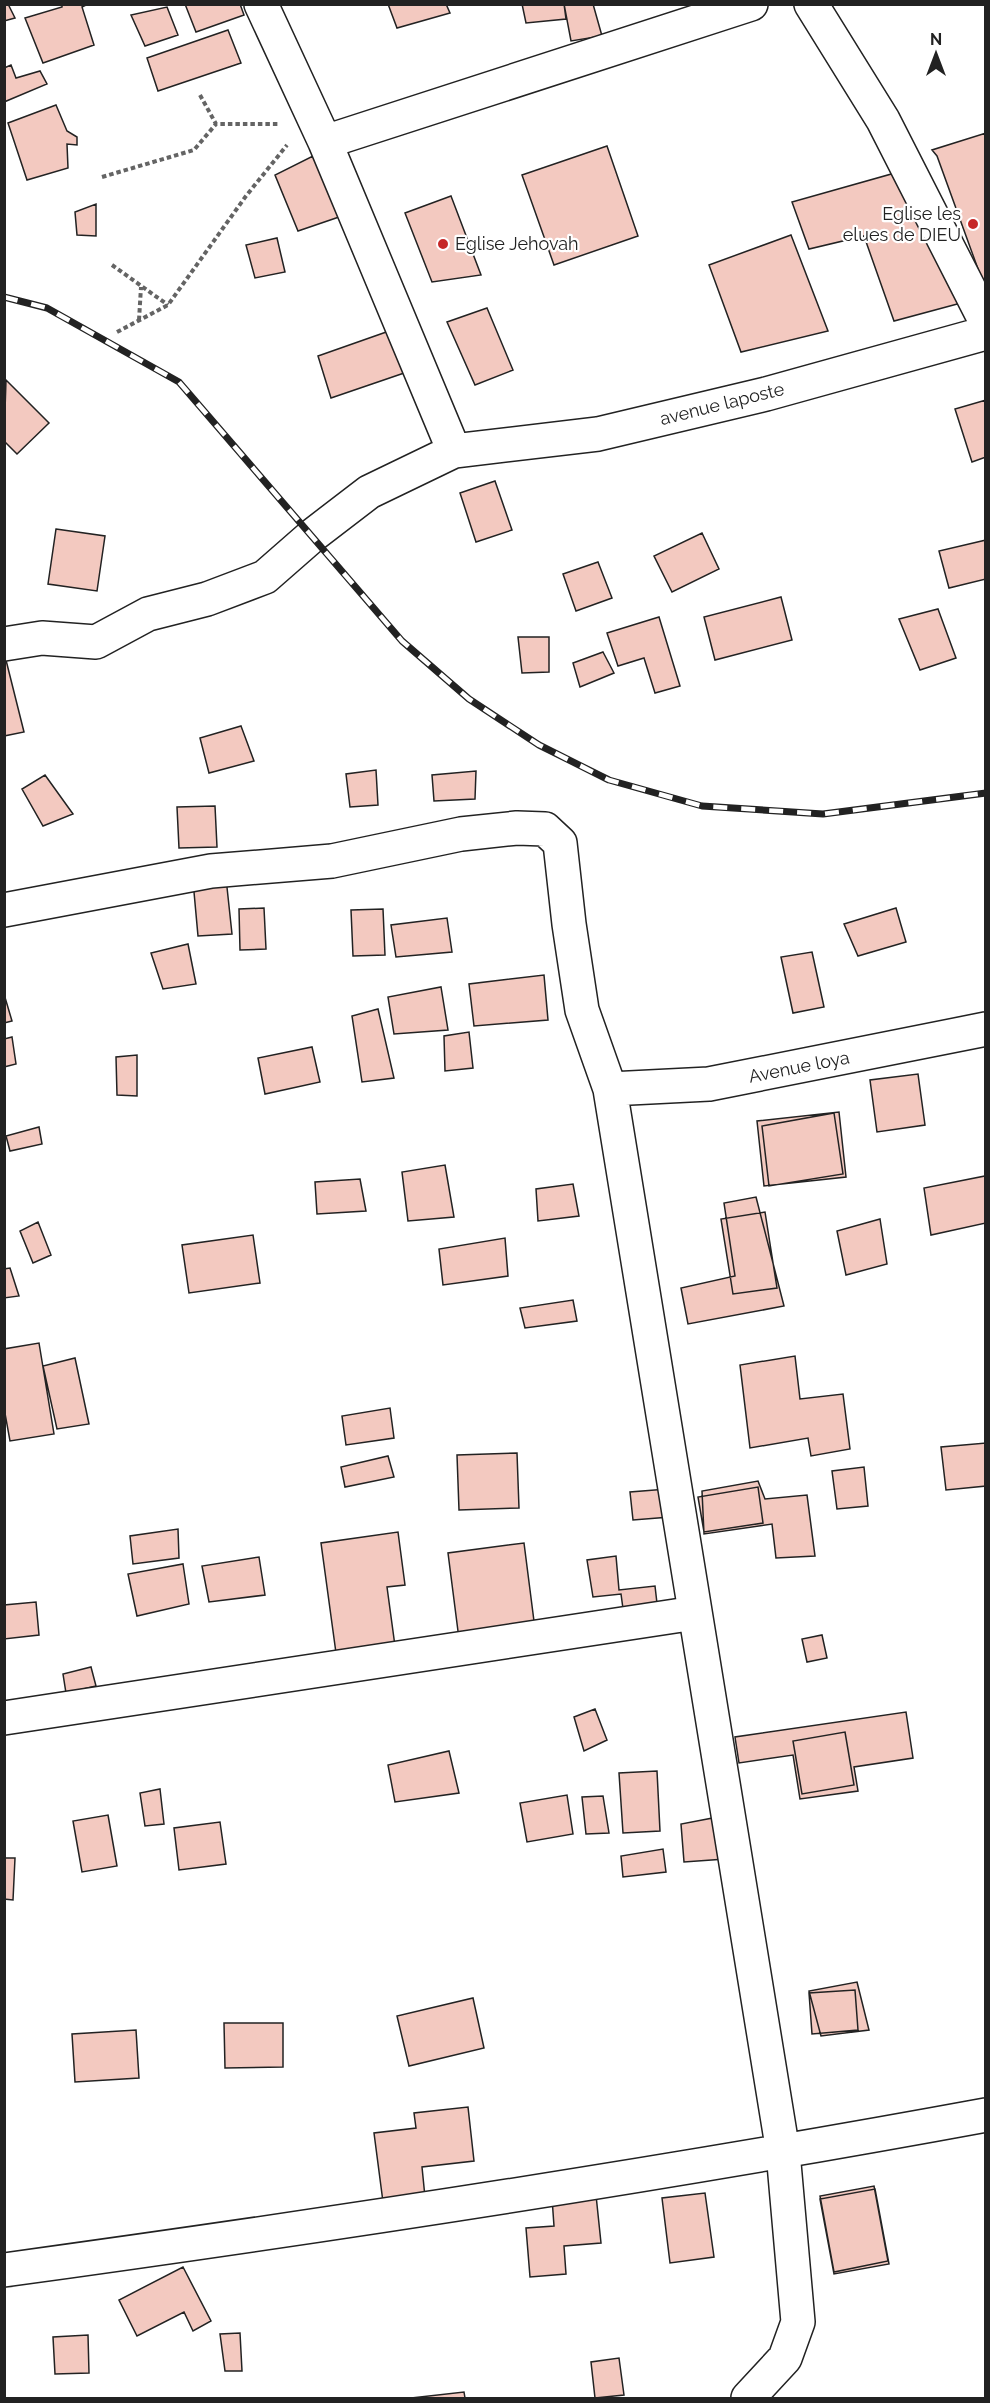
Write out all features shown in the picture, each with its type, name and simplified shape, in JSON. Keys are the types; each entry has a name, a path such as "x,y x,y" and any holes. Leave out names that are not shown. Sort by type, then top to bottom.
{"street":[{"path":"261,4 325,142 453,451"},
{"path":"325,142 751,4"},
{"path":"811,4 883,120 986,322"},
{"name":"avenue laposte","path":"4,644 42,638 96,642 148,614 207,599 265,577 369,492 453,451 598,434 766,394 986,333"},
{"path":"4,910 211,871 332,861 461,834 517,828 545,829 560,843 582,1010 610,1089 783,2152 798,2322 784,2358 748,2398"},
{"name":"Avenue loya","path":"610,1089 709,1084 986,1029"},
{"path":"4,1718 695,1612"},
{"path":"4,2270 169,2247 783,2152 986,2115"}],"path":[{"path":"200,95 216,124"},
{"path":"102,177 194,150 216,124 280,124"},
{"path":"117,333 168,305 246,196 287,145 289,135"},
{"path":"112,265 168,305"},
{"path":"139,320 141,287"}],"building":[{"path":"4,4 8,4 15,18 4,21"},
{"path":"62,4 88,4 82,7 94,45 43,63 25,18 62,7"},
{"path":"185,4 240,4 244,15 196,32"},
{"path":"388,4 446,4 450,13 397,28"},
{"path":"522,4 564,4 566,19 526,23"},
{"path":"564,4 593,4 602,36 571,41"},
{"path":"167,7 178,35 145,46 131,15"},
{"path":"228,30 241,63 158,91 147,58"},
{"path":"11,65 16,78 40,71 47,84 4,102 4,68"},
{"path":"56,105 67,131 77,137 77,145 67,144 68,168 27,180 8,123"},
{"name":"Eglise les elues de DIEU","path":"986,133 986,291 937,156 932,150"},
{"path":"607,146 638,236 554,265 522,175"},
{"path":"313,156 339,217 298,231 275,175"},
{"path":"895,173 961,303 894,321 864,236 809,249 792,202"},
{"name":"Eglise Jehovah","path":"451,196 481,275 432,282 405,213"},
{"path":"96,204 96,236 77,235 75,212"},
{"path":"791,235 828,331 741,352 709,265"},
{"path":"277,238 285,272 255,278 246,245"},
{"path":"487,308 513,370 475,385 447,322"},
{"path":"392,330 410,371 331,398 318,356"},
{"path":"6,380 49,423 17,454 4,441"},
{"path":"986,400 986,457 972,462 955,409"},
{"path":"495,481 512,530 476,542 460,493"},
{"path":"56,529 105,536 97,591 48,584"},
{"path":"702,533 719,569 672,592 654,556"},
{"path":"986,540 986,579 949,588 939,551"},
{"path":"598,562 612,598 576,611 563,574"},
{"path":"781,597 792,640 715,660 704,617"},
{"path":"938,609 956,658 920,670 899,619"},
{"path":"659,617 680,686 655,693 644,658 618,666 607,633"},
{"path":"518,637 549,637 549,672 522,673"},
{"path":"603,652 614,673 580,687 573,663"},
{"path":"4,660 6,660 24,732 4,736"},
{"path":"241,726 254,761 209,773 200,738"},
{"path":"376,770 378,805 350,807 346,774"},
{"path":"476,771 475,799 434,801 432,775"},
{"path":"45,775 73,814 43,826 22,789"},
{"path":"215,806 217,847 179,848 177,807"},
{"path":"226,878 232,934 198,936 193,881"},
{"path":"264,908 266,949 240,950 239,909"},
{"path":"896,908 906,942 858,956 844,924"},
{"path":"383,909 385,955 353,956 351,910"},
{"path":"447,918 452,952 396,957 391,925"},
{"path":"188,944 196,984 163,989 151,953"},
{"path":"812,952 824,1007 793,1013 781,957"},
{"path":"544,975 548,1020 474,1026 469,984"},
{"path":"441,987 448,1030 394,1034 388,997"},
{"path":"4,994 12,1021 4,1023"},
{"path":"378,1009 394,1078 362,1082 352,1016"},
{"path":"469,1032 473,1068 445,1071 444,1036"},
{"path":"12,1037 16,1064 4,1067 4,1039"},
{"path":"312,1047 320,1082 265,1094 258,1058"},
{"path":"137,1055 137,1096 117,1095 116,1057"},
{"path":"918,1074 925,1125 877,1132 870,1080"},
{"path":"839,1112 846,1177 764,1186 757,1121"},
{"path":"834,1113 843,1174 769,1186 762,1126"},
{"path":"39,1127 42,1144 10,1151 6,1136"},
{"path":"445,1165 454,1217 408,1221 402,1172"},
{"path":"985,1176 986,1223 931,1235 924,1188"},
{"path":"360,1179 366,1211 317,1214 315,1182"},
{"path":"573,1184 579,1216 538,1221 536,1189"},
{"path":"756,1197 784,1306 688,1324 681,1288 735,1276 724,1203"},
{"path":"765,1212 777,1288 733,1294 721,1219"},
{"path":"880,1219 887,1264 846,1275 837,1231"},
{"path":"38,1222 51,1255 33,1263 20,1231"},
{"path":"253,1235 260,1283 189,1293 182,1245"},
{"path":"505,1238 508,1276 443,1285 439,1249"},
{"path":"10,1268 19,1296 4,1298 4,1269"},
{"path":"573,1300 577,1321 525,1328 520,1308"},
{"path":"39,1343 54,1434 10,1441 4,1408 4,1349"},
{"path":"795,1356 800,1399 843,1394 850,1449 811,1456 808,1438 750,1448 740,1365"},
{"path":"75,1358 89,1424 57,1429 43,1366"},
{"path":"390,1408 394,1438 346,1445 342,1416"},
{"path":"986,1443 986,1486 946,1490 941,1447"},
{"path":"517,1453 519,1508 459,1510 457,1455"},
{"path":"388,1456 394,1477 345,1487 341,1467"},
{"path":"864,1467 868,1506 837,1509 832,1471"},
{"path":"758,1481 765,1499 807,1495 815,1556 776,1558 772,1524 704,1534 702,1491"},
{"path":"758,1487 763,1523 704,1532 698,1497"},
{"path":"667,1489 670,1517 633,1520 630,1492"},
{"path":"178,1529 179,1558 133,1564 130,1536"},
{"path":"398,1532 405,1585 387,1587 395,1646 336,1653 321,1543"},
{"path":"524,1543 535,1629 459,1639 448,1553"},
{"path":"616,1556 619,1590 655,1586 658,1612 624,1616 621,1594 593,1597 587,1560"},
{"path":"259,1557 265,1595 209,1602 202,1566"},
{"path":"183,1564 189,1604 137,1616 128,1574"},
{"path":"36,1602 39,1635 4,1639 4,1605"},
{"path":"822,1635 827,1658 807,1662 802,1639"},
{"path":"91,1667 96,1686 66,1693 63,1674"},
{"path":"595,1709 607,1740 584,1751 574,1717"},
{"path":"906,1712 913,1758 854,1767 858,1791 800,1799 793,1755 739,1763 735,1737"},
{"path":"845,1732 854,1785 802,1794 793,1741"},
{"path":"449,1751 459,1793 395,1802 388,1765"},
{"path":"657,1771 660,1831 623,1833 619,1773"},
{"path":"160,1789 164,1824 145,1826 140,1793"},
{"path":"567,1795 573,1834 527,1842 520,1803"},
{"path":"603,1796 609,1833 586,1834 582,1797"},
{"path":"108,1815 117,1866 82,1872 73,1821"},
{"path":"718,1817 725,1859 684,1862 681,1824"},
{"path":"220,1822 226,1864 179,1870 174,1828"},
{"path":"663,1849 666,1872 623,1877 621,1856"},
{"path":"4,1858 15,1858 13,1900 4,1899"},
{"path":"857,1982 869,2030 821,2036 809,1991"},
{"path":"855,1990 858,2030 812,2034 809,1993"},
{"path":"473,1998 484,2048 409,2066 397,2016"},
{"path":"224,2023 283,2023 283,2067 225,2068"},
{"path":"136,2030 139,2078 75,2082 72,2034"},
{"path":"468,2107 474,2161 422,2167 425,2197 383,2202 374,2133 416,2128 414,2113"},
{"path":"874,2186 888,2261 834,2272 820,2196"},
{"path":"875,2189 889,2264 834,2274 820,2199"},
{"path":"705,2193 714,2257 670,2263 662,2198"},
{"path":"596,2195 601,2243 564,2246 566,2274 530,2277 526,2228 554,2226 552,2198"},
{"path":"183,2267 211,2321 193,2331 184,2312 137,2336 119,2300"},
{"path":"240,2333 242,2371 225,2371 220,2334"},
{"path":"88,2335 89,2373 55,2374 53,2337"},
{"path":"619,2358 624,2395 595,2398 591,2362"},
{"path":"464,2392 465,2398 411,2398"}],"railway":[{"path":"4,297 47,308 179,382 402,641 469,699 539,745 609,780 702,806 823,814 986,793"}],"place":[{"name":"Eglise les elues de DIEU","path":"973,224"},
{"name":"Eglise Jehovah","path":"443,244"}]}
